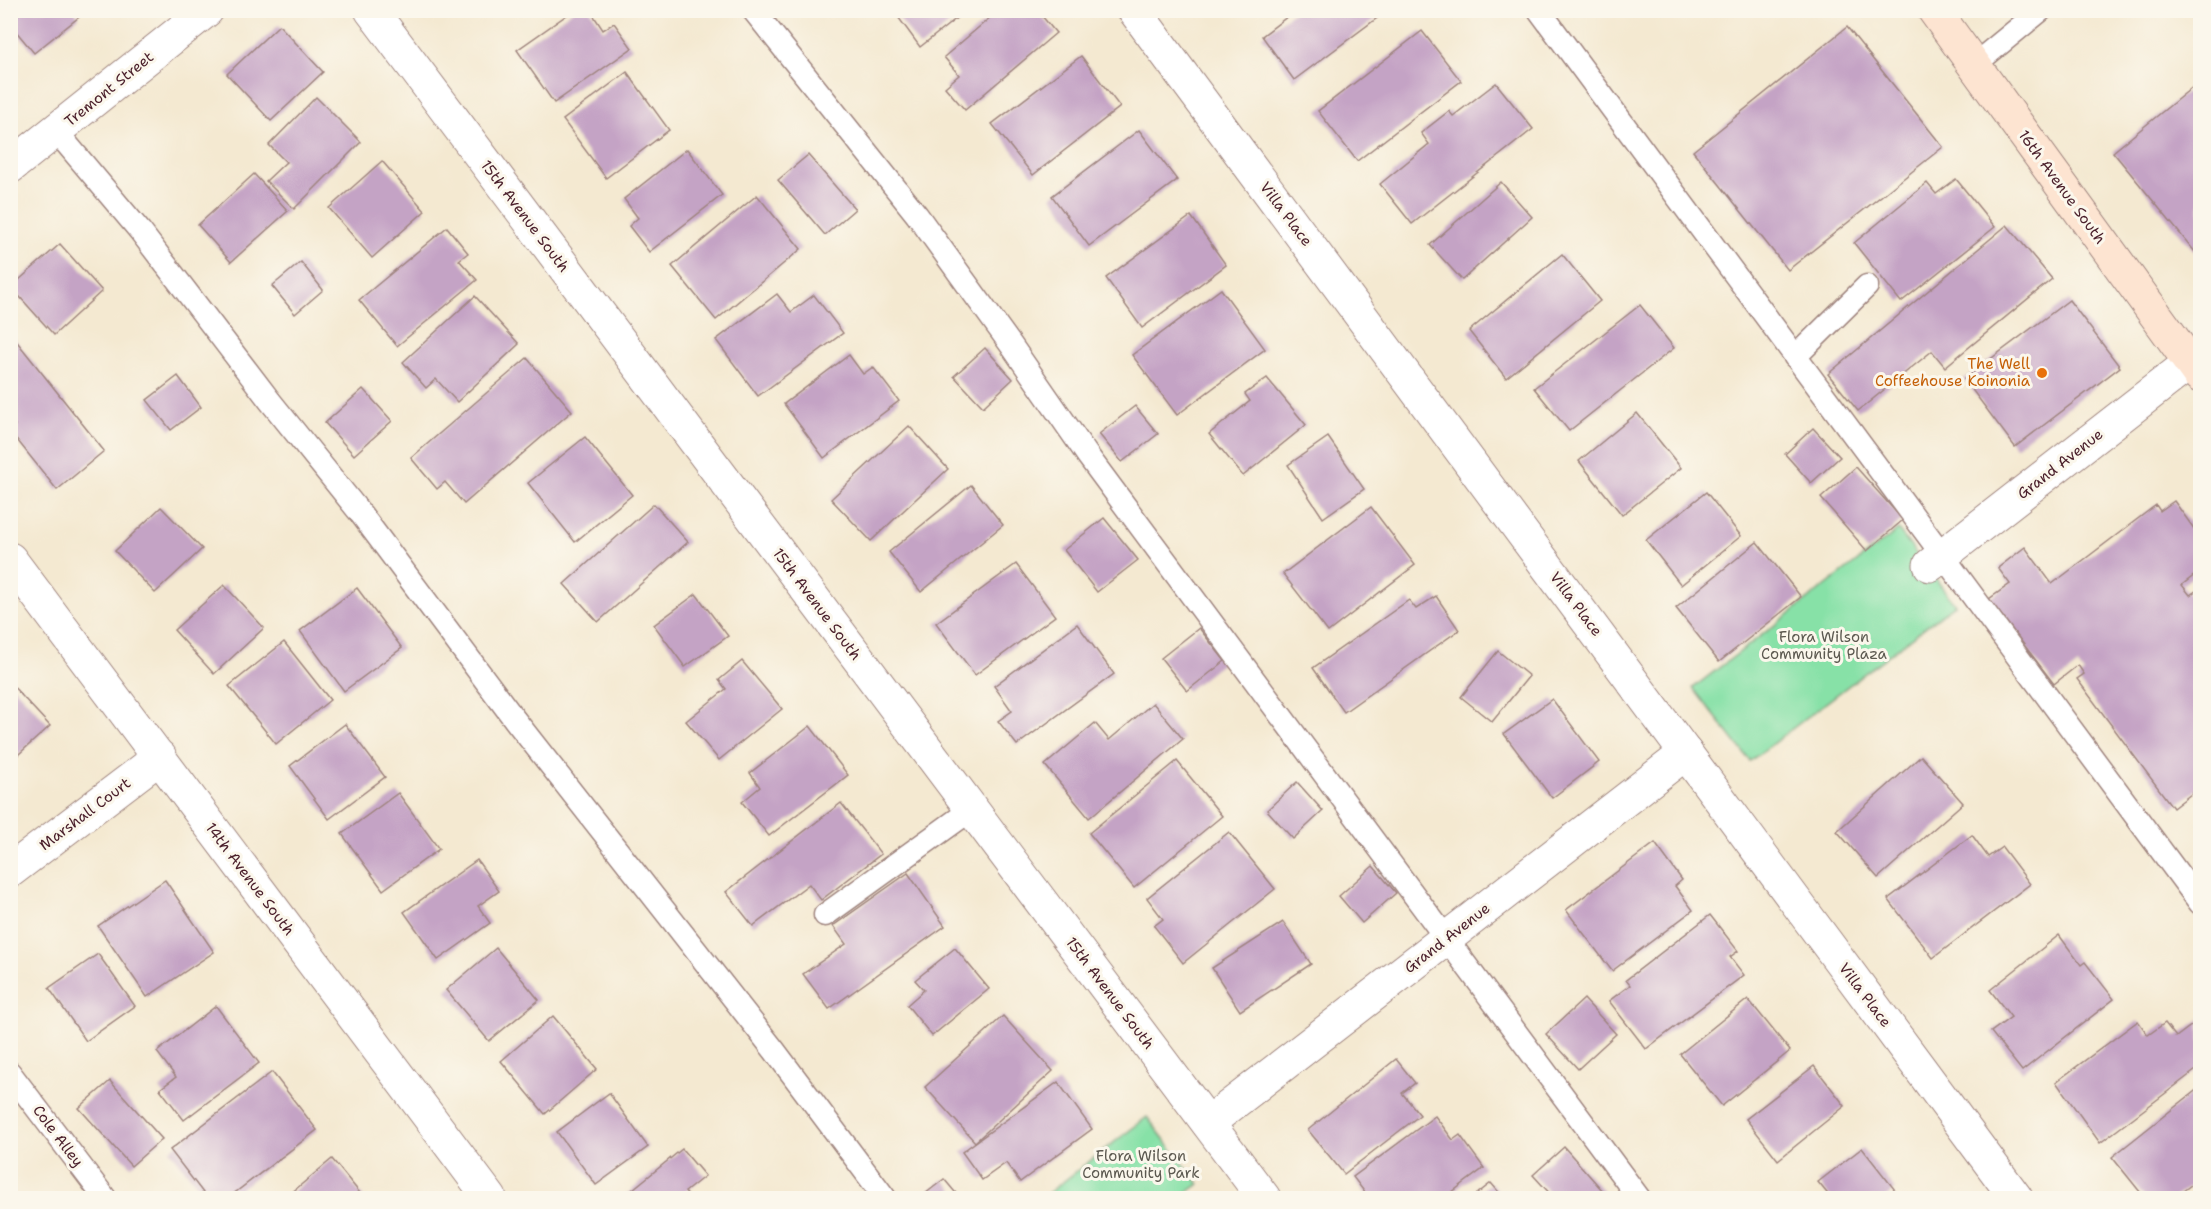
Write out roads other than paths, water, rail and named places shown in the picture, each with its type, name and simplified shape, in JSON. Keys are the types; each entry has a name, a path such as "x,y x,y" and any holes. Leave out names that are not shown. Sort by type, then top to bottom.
{"main road":[{"name":"16th Avenue South","path":"1934,10 2197,365"}],"street":[{"name":"Tremont Street","path":"10,167 207,10"},
{"name":"15th Avenue South","path":"371,10 1264,1198"},
{"name":"Villa Place","path":"1134,10 2016,1198"},
{"name":"Grand Avenue","path":"1936,560 2197,365"},
{"name":"14th Avenue South","path":"10,559 490,1198"},
{"name":"Grand Avenue","path":"1208,1123 1686,753"},
{"name":"Marshall Court","path":"10,871 160,757"}],"lane":[{"path":"753,10 916,214 1088,456 1639,1198"},
{"path":"1539,10 1795,357 1936,560 2200,903"},
{"path":"1974,65 2041,10"},
{"path":"56,131 140,231 270,401 361,514 515,720 774,1050 885,1198"},
{"path":"1795,357 1867,286"},
{"path":"825,915 972,809"},
{"name":"Cole Alley","path":"10,1073 105,1198"}],"place":[{"name":"The Well Coffeehouse Koinonia","path":"2042,373"}],"park label":[{"name":"Flora Wilson Community Plaza","path":"1824,646"},
{"name":"Flora Wilson Community Park","path":"1141,1164"}]}
